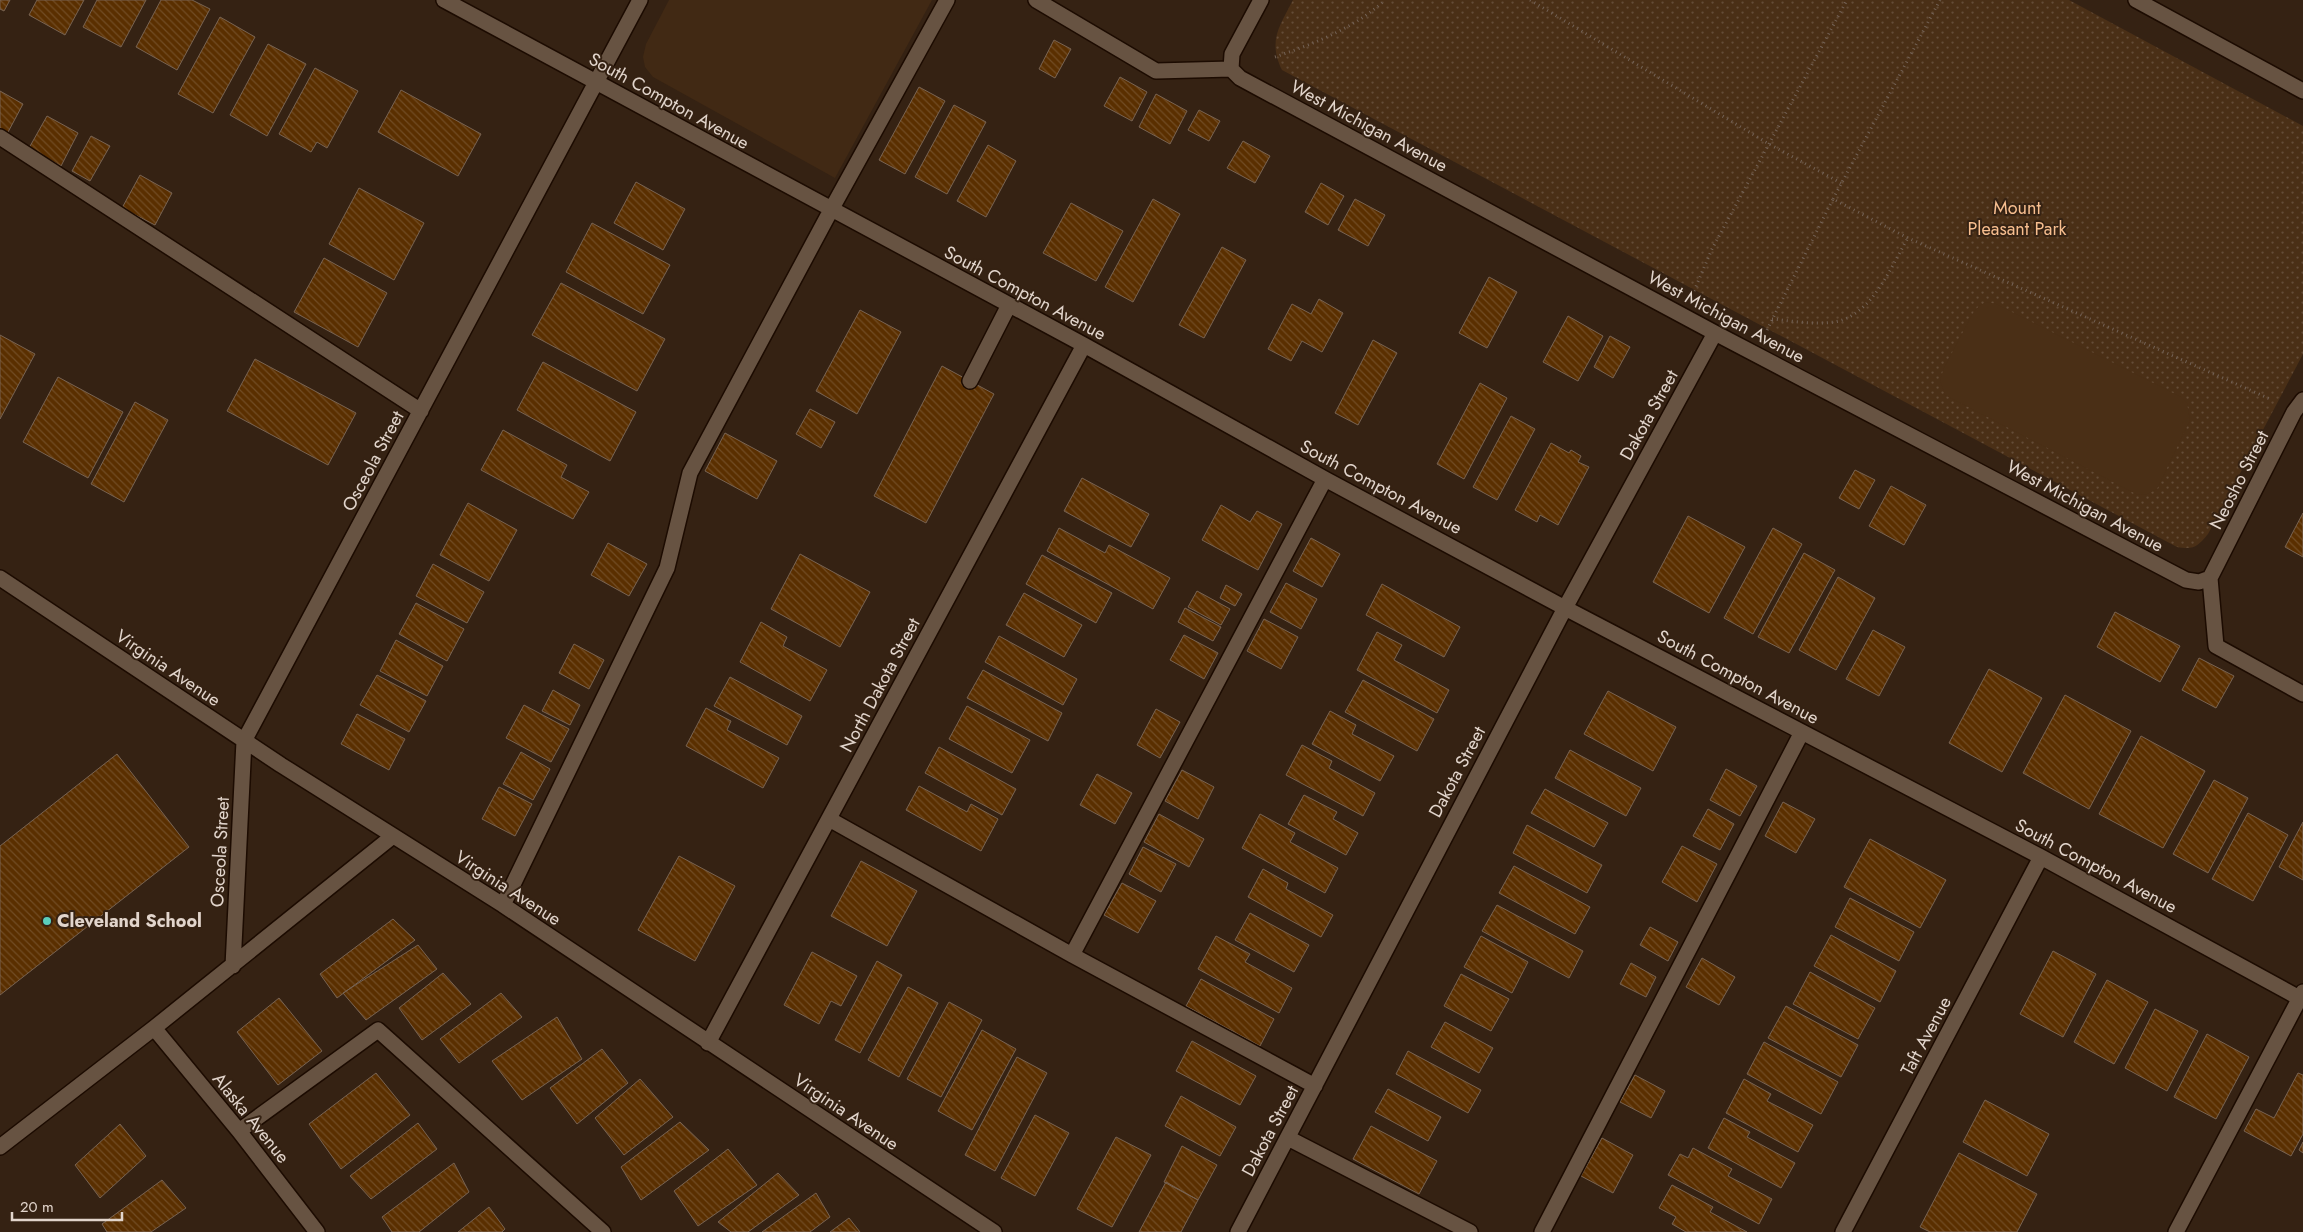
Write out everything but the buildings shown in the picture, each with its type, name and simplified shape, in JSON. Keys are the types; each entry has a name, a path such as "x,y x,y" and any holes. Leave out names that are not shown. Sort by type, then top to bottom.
{"street":[{"name":"South Compton Avenue","path":"444,0 1565,608 2041,857 2302,997"},
{"name":"Osceola Street","path":"233,966 244,741 640,0"},
{"path":"502,905 667,568 690,473 830,210 947,0"},
{"path":"1036,0 1156,71 1231,69 1232,54 1261,0"},
{"path":"2136,0 2303,91"},
{"name":"West Michigan Avenue","path":"1231,69 1240,78 1715,333 2186,580 2199,582 2210,578"},
{"path":"0,137 421,411"},
{"path":"970,381 1009,306"},
{"name":"Dakota Street","path":"1238,1232 1565,608 1715,333"},
{"name":"North Dakota Street","path":"708,1042 1084,346"},
{"name":"Neosho Street","path":"2210,578 2294,412 2303,400"},
{"path":"1072,955 1325,479"},
{"name":"Virginia Avenue","path":"0,578 244,741 502,905 994,1232"},
{"path":"2210,578 2216,646 2303,694"},
{"path":"1542,1232 1802,732"},
{"path":"829,819 1072,955 1315,1086"},
{"path":"0,1147 233,966 394,836"},
{"name":"Taft Avenue","path":"1843,1232 2041,857"},
{"path":"2176,1232 2302,997"},
{"name":"Alaska Avenue","path":"154,1028 239,1131 317,1232"},
{"path":"239,1131 378,1030 603,1232"},
{"path":"1288,1138 1470,1232"}],"path":[{"path":"1275,57 1312,44 1352,24 1385,0"},
{"path":"1530,0 1769,144 1841,183"},
{"path":"1694,291 1712,249 1846,0"},
{"path":"1767,330 1833,198 1940,0"},
{"path":"1833,198 1908,238 2277,402"},
{"path":"1772,319 1804,323 1835,322 1863,309 1908,238"}],"shaded area":[{"path":"669,0 932,0 835,178 653,77 645,67 643,57 646,44"}],"green space":[{"name":"Mount Pleasant Park","path":"1293,0 2069,0 2303,126 2303,354 2208,534 2201,542 2191,548 2177,547 1282,70 1276,51 1277,34"},
{"path":"1987,302 1996,304 2181,397 2187,403 2190,420 2157,489 2145,495 2136,494 1945,395 1940,380 1944,368 1973,313 1979,306"}],"place":[{"name":"Cleveland School","path":"47,921"}]}
